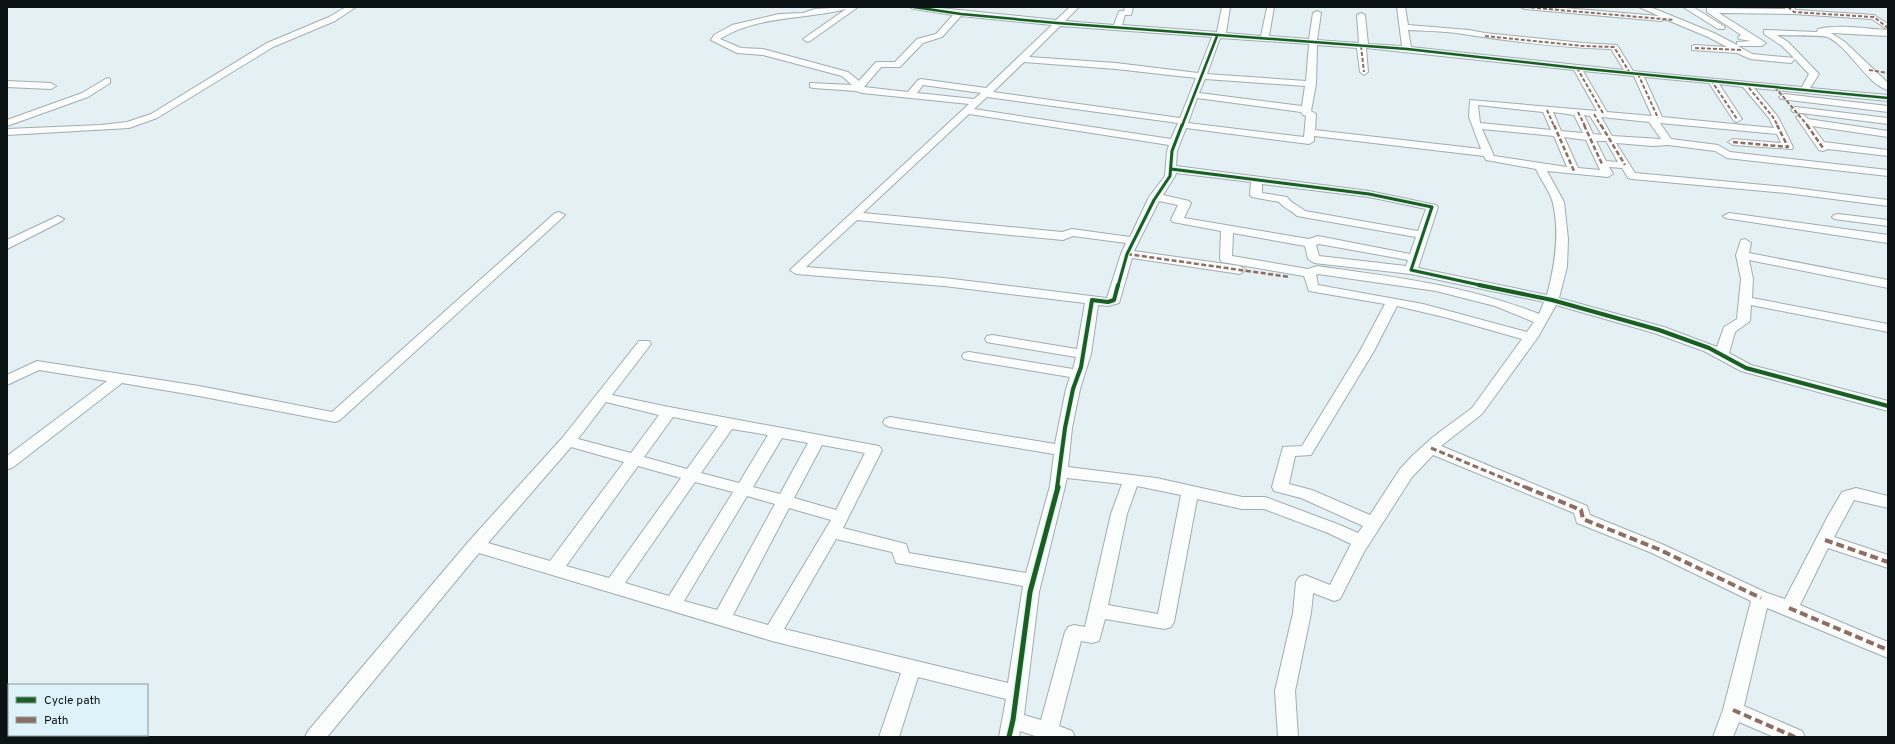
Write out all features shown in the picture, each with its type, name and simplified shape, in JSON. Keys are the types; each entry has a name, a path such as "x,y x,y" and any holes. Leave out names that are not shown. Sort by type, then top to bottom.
{"street":[{"path":"7,132 101,128 129,124 154,116 270,45 332,19 352,7"},
{"path":"844,7 833,10 815,10 804,15 779,16 735,28 717,37 715,40 740,51 763,52 845,74 858,88"},
{"path":"807,39 854,7"},
{"path":"914,7 960,14 1057,23 1407,49 1466,56 1511,39 1614,47 1634,73 1655,119 1668,142"},
{"path":"858,88 879,64 897,65 920,41 930,41 937,38 968,7"},
{"path":"1075,7 1057,23 1053,30 983,96 796,270 864,274 1008,288 1108,302 1114,300 1127,254 1155,198 1170,176 1172,151 1193,95 1219,36 1226,7"},
{"path":"1117,28 1122,13 1128,13 1129,7"},
{"path":"1401,7 1407,49"},
{"path":"1525,7 1674,20"},
{"path":"1643,7 1732,44 1750,56 1791,60"},
{"path":"1687,7 1699,16 1733,33 1743,37 1752,38"},
{"path":"1264,39 1272,8"},
{"path":"1732,44 1762,43 1710,10 1791,9 1874,17 1888,28"},
{"path":"1306,110 1311,84 1314,42 1313,32 1317,13"},
{"path":"1361,15 1364,72"},
{"path":"1404,27 1457,35 1469,32 1490,48 1520,62 1805,89 1843,95 1888,98"},
{"path":"1481,28 1490,48"},
{"path":"1506,29 1520,62"},
{"path":"1538,30 1556,66"},
{"path":"1888,33 1839,30 1824,30 1821,32 1837,40 1888,87"},
{"path":"1805,89 1814,74 1785,44 1767,32 1829,35"},
{"path":"1457,35 1466,56"},
{"path":"1695,48 1742,50"},
{"path":"1022,59 1116,66 1235,80 1311,84"},
{"path":"1577,68 1587,89 1592,94 1609,138 1632,176 1786,190 1888,203"},
{"path":"1869,70 1888,73"},
{"path":"1711,80 1737,120"},
{"path":"7,123 85,95 108,82"},
{"path":"910,95 921,82 983,96 1309,141 1311,114 1306,113 1306,110 1242,100 1193,95"},
{"path":"1733,142 1788,147 1782,132 1773,117 1745,83"},
{"path":"7,84 51,86"},
{"path":"813,85 858,88 910,95 983,96"},
{"path":"1773,86 1796,110 1822,146 1888,153"},
{"path":"1784,97 1888,109"},
{"path":"1578,112 1608,174 1540,167 1490,158 1472,111 1473,102 1547,110 1578,112 1655,119 1782,132"},
{"path":"1547,110 1574,171"},
{"path":"1796,110 1888,121"},
{"path":"967,111 1042,120 1061,125 1175,143"},
{"path":"1805,122 1888,134"},
{"path":"1477,126 1653,143 1668,142 1718,148 1727,155 1888,173"},
{"path":"1310,132 1488,153"},
{"path":"1602,164 1625,165"},
{"path":"1288,737 1285,691 1302,613 1305,582 1334,594 1361,542 1406,473 1417,460 1477,410 1531,337 1552,300 1562,267 1562,239 1558,202 1540,167"},
{"path":"1171,169 1369,194 1432,207 1411,270"},
{"path":"1257,180 1256,195 1283,199 1289,207 1296,209 1301,214 1423,235"},
{"path":"1155,198 1185,203 1177,220 1310,243 1318,240 1415,258"},
{"path":"7,381 38,365 199,391 335,417 559,215"},
{"path":"855,216 1063,236 1072,232 1134,240"},
{"path":"1729,216 1888,239"},
{"path":"1838,217 1888,224"},
{"path":"7,245 58,219"},
{"path":"1227,229 1226,259 1309,273 1317,270 1436,287 1500,303 1542,320"},
{"path":"1310,243 1314,259 1411,270 1552,300 1660,330 1709,348 1746,368 1888,406"},
{"path":"1722,355 1729,330 1743,321 1747,279 1744,249 1888,284"},
{"path":"1127,254 1290,277"},
{"path":"1309,273 1313,288 1350,293 1476,320 1531,337"},
{"path":"1092,300 1084,354 1079,374 1073,389 1065,428 1058,486 1032,581 1011,728 1056,734 1074,632 1092,636 1120,514 1131,480"},
{"path":"1744,300 1888,328"},
{"path":"1374,524 1306,494 1280,488 1288,451 1306,452 1367,351 1392,303"},
{"path":"992,339 1084,354"},
{"path":"315,737 475,545 568,441 644,344"},
{"path":"969,356 1079,374"},
{"path":"7,464 118,379"},
{"path":"602,397 669,412 874,450 841,517 772,634"},
{"path":"554,569 669,412"},
{"path":"890,422 1062,450"},
{"path":"613,586 728,423"},
{"path":"673,604 778,432"},
{"path":"722,619 818,440"},
{"path":"568,441 841,517"},
{"path":"1431,448 1581,510 1583,519 1658,549 1762,598 1888,650"},
{"path":"1060,472 1131,480 1242,504 1265,503 1334,528 1361,542"},
{"path":"1098,612 1165,622 1190,492"},
{"path":"1789,608 1836,516 1848,496 1856,494 1888,502"},
{"path":"832,532 900,548 902,558 1032,581"},
{"path":"1825,540 1888,562"},
{"path":"475,545 772,634 1016,693"},
{"path":"1723,737 1733,710 1738,685 1762,598"},
{"path":"889,737 912,668"},
{"path":"1733,710 1795,737"}],"marked path":[{"path":"1525,7 1674,20"},
{"path":"1788,7 1794,12 1874,17 1888,28"},
{"path":"1485,36 1583,46 1614,47 1630,73"},
{"path":"1361,46 1364,72"},
{"path":"1695,48 1742,50"},
{"path":"1577,68 1604,115"},
{"path":"1869,70 1888,73"},
{"path":"1638,74 1658,118"},
{"path":"1711,80 1737,119"},
{"path":"1733,142 1788,147 1773,117 1745,83"},
{"path":"1775,87 1804,120 1823,148"},
{"path":"1547,110 1574,171"},
{"path":"1578,112 1602,164"},
{"path":"1594,114 1625,165"},
{"path":"1127,254 1290,277"},
{"path":"1431,448 1581,510 1583,519 1658,549 1761,598"},
{"path":"1825,540 1888,562"},
{"path":"1789,608 1888,650"},
{"path":"1733,710 1795,737"}],"cycle path":[{"path":"914,7 961,14 1057,23 1407,49 1577,68 1888,98"},
{"path":"1009,737 1013,720 1030,592 1044,534 1058,486 1065,428 1073,389 1081,367 1092,300 1108,302 1114,300 1127,254 1154,200 1170,176 1172,151 1217,36"},
{"path":"1171,169 1369,194 1432,207 1411,270 1552,300 1659,330 1709,348 1746,368 1888,406"}]}
